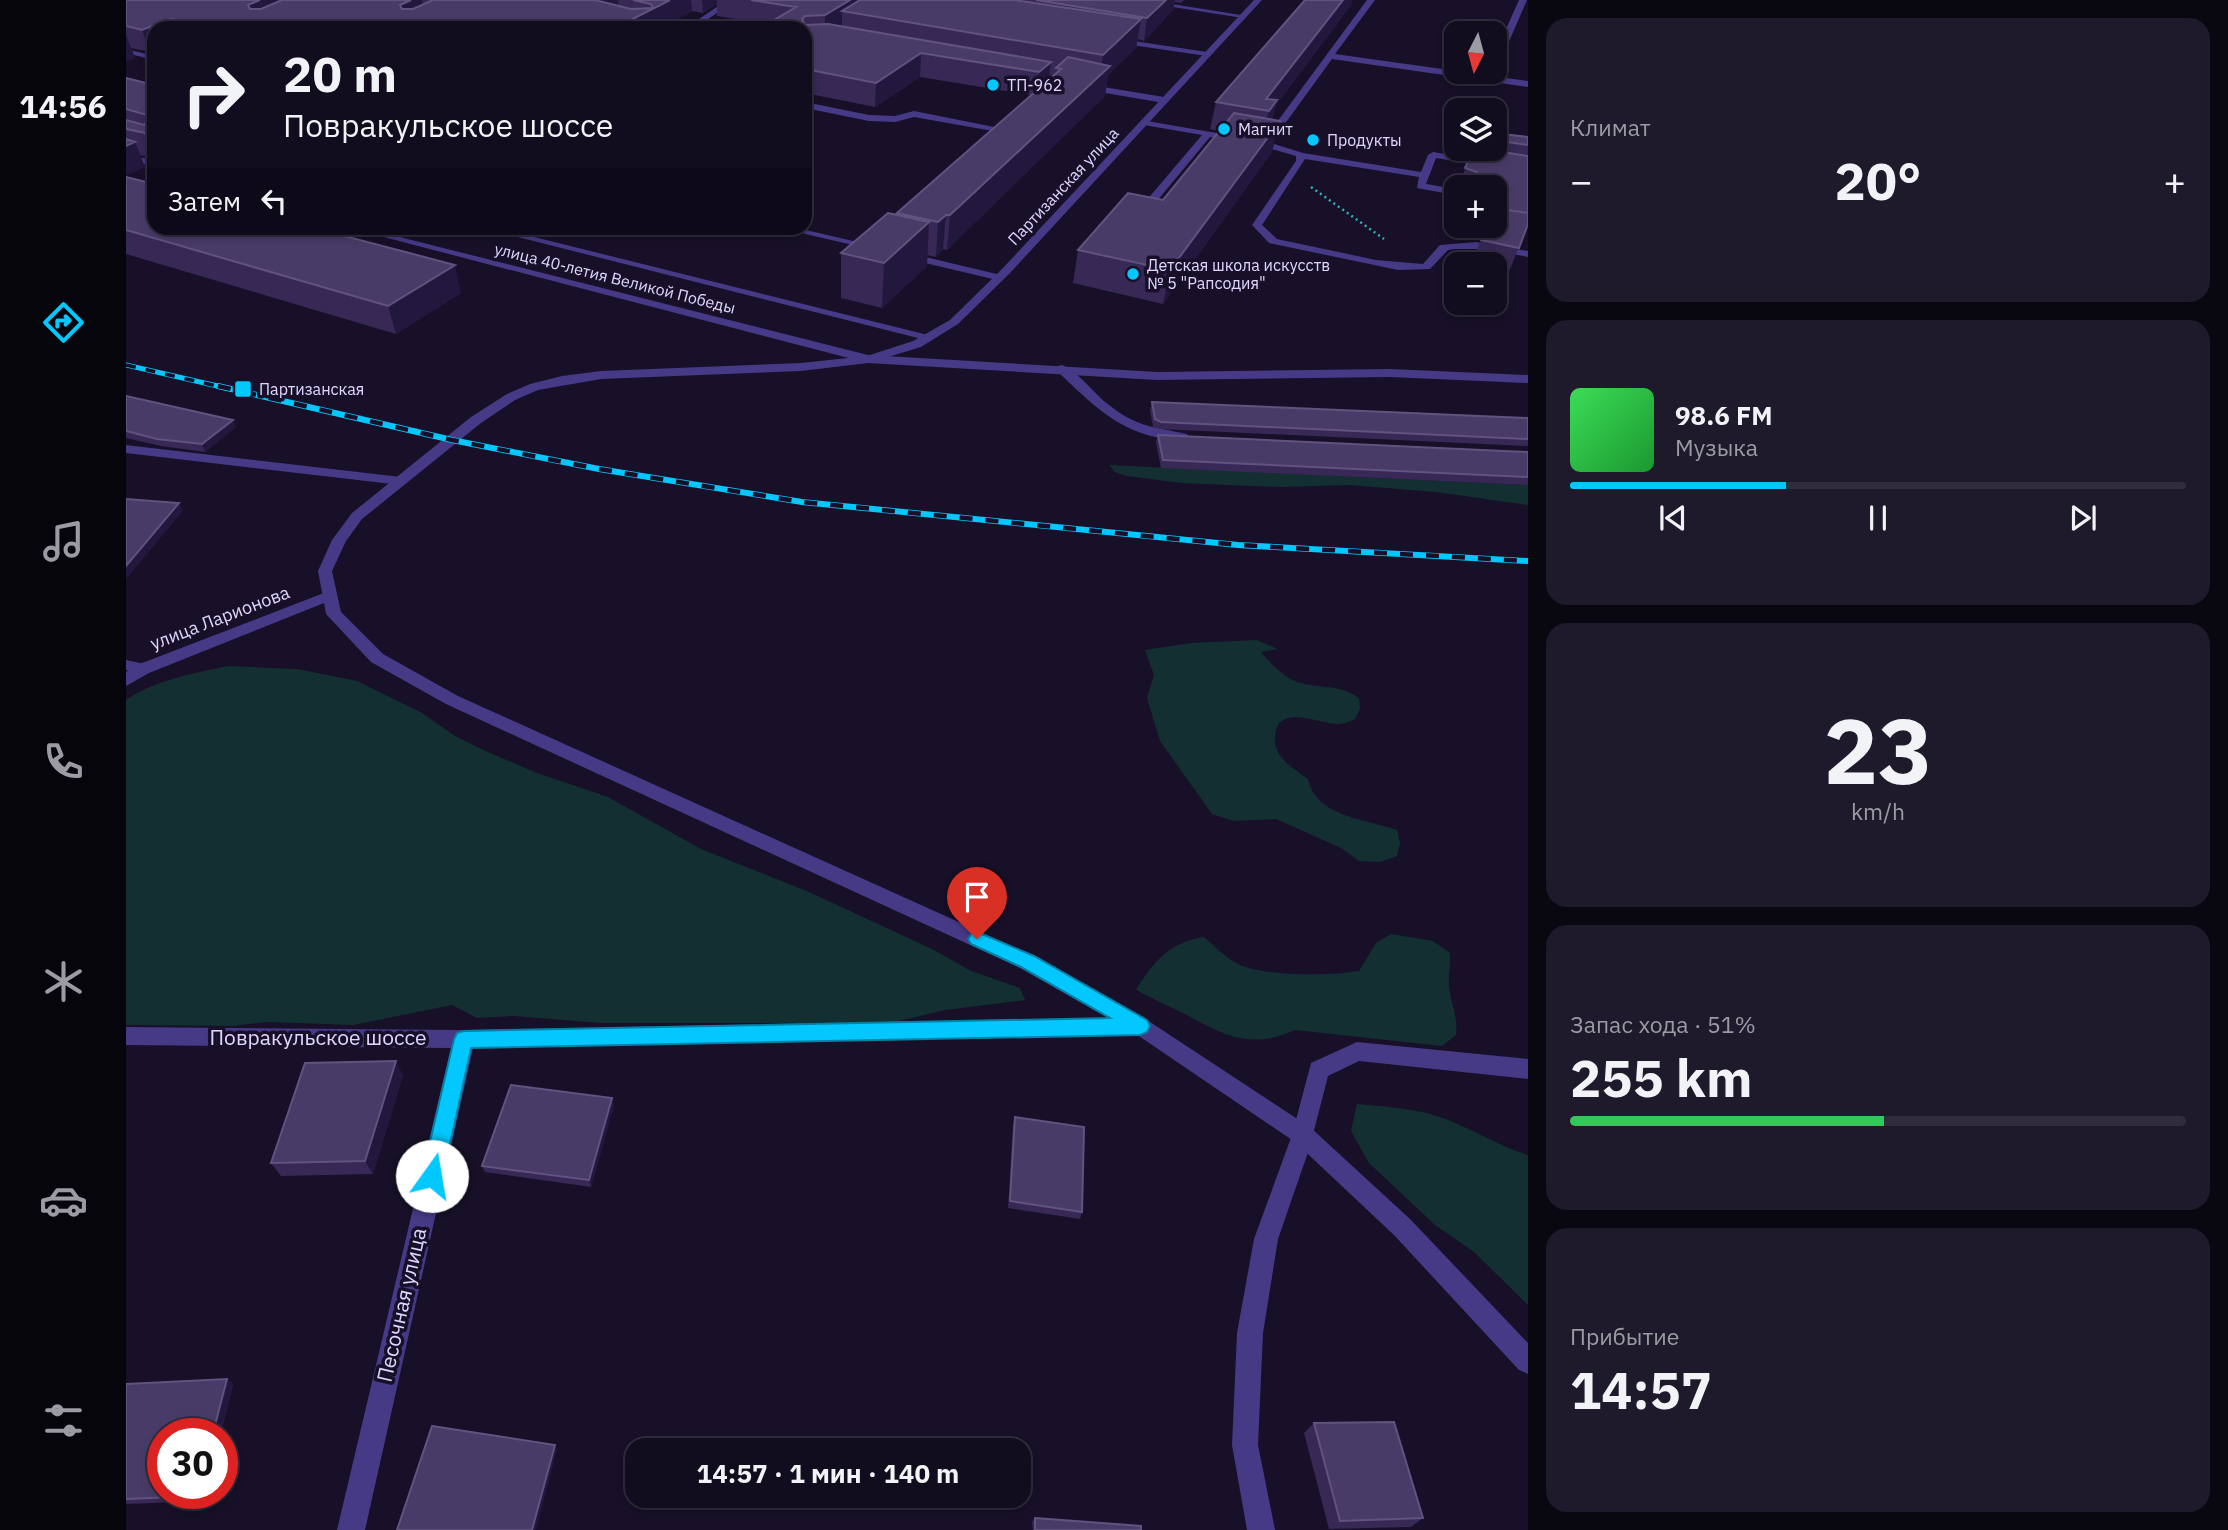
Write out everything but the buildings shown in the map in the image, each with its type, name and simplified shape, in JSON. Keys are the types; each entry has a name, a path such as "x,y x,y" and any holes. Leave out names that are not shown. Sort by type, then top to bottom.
{"street":[{"path":"700,21 732,0"},
{"path":"1132,0 1243,16"},
{"name":"Партизанская улица","path":"868,359 917,344 954,322 1258,0"},
{"path":"1507,37 1523,0"},
{"path":"1357,2 1369,2"},
{"path":"1265,144 1369,2"},
{"path":"1104,38 1207,54"},
{"path":"126,51 147,56"},
{"path":"1330,56 1444,69"},
{"path":"1507,79 1528,84"},
{"path":"1072,85 1164,100"},
{"path":"812,106 869,118 895,119 914,114 1004,130"},
{"path":"994,139 1014,122"},
{"path":"1144,122 1265,144 1300,155 1425,175"},
{"path":"1136,220 1208,134"},
{"path":"1300,155 1301,161 1257,225 1273,241 1401,268 1424,268 1438,258 1444,247 1458,244 1473,243 1528,254"},
{"path":"1444,190 1420,186 1433,155 1528,170"},
{"path":"126,156 147,162"},
{"path":"812,234 997,277"},
{"name":"улица 40-летия Великой Победы","path":"381,235 868,359"},
{"path":"515,235 930,337"},
{"path":"874,247 884,238"},
{"path":"1528,379 1390,373 1157,376 868,359 801,368 653,372 562,380 511,397 476,420 357,516 340,540 325,571 334,614 377,658 452,700 1027,962 1140,1026 1303,1135 1402,1227 1528,1361"},
{"path":"1062,369 1115,419 1139,431 1158,436 1199,438"},
{"path":"126,449 401,481"},
{"name":"улица Ларионова","path":"126,680 134,667 329,596"},
{"name":"Повракульское шоссе","path":"126,1036 464,1039 1140,1026"},
{"name":"Песочная улица","path":"351,1530 464,1039"},
{"path":"1261,1530 1245,1445 1250,1333 1266,1239 1303,1135 1319,1070 1357,1051 1528,1069"}],"path":[{"path":"1293,173 1424,268"}],"green space":[{"path":"1109,465 1528,485 1528,505 1436,492 1349,485 1281,487 1181,483 1127,476 1115,472"},
{"path":"1257,640 1278,649 1261,652 1290,679 1303,684 1342,690 1359,698 1360,709 1355,719 1345,723 1301,718 1283,720 1277,727 1276,745 1281,757 1308,779 1313,792 1332,809 1397,830 1400,843 1397,856 1380,862 1359,861 1341,848 1276,819 1233,821 1212,814 1160,741 1147,698 1154,675 1145,650 1191,643"},
{"path":"228,666 297,669 357,681 422,713 455,736 481,749 537,773 608,797 701,849 809,892 934,950 971,971 1020,988 1025,1000 945,1010 891,1023 602,1023 513,1016 477,1018 452,1005 353,1025 268,1022 233,1026 126,1025 126,700 162,682"},
{"path":"1391,934 1433,941 1450,953 1449,986 1456,1035 1442,1046 1295,1030 1263,1039 1236,1037 1136,990 1164,955 1181,943 1204,937 1234,962 1245,967 1277,973 1330,974 1359,971 1376,943"},
{"path":"1357,1104 1437,1116 1528,1155 1528,1305 1474,1252 1435,1225 1369,1163 1351,1131"}],"railway":[{"path":"126,365 226,388"},
{"path":"218,386 452,440 599,469 802,502 1238,545 1528,561"}],"place":[{"name":"ТП-962","path":"993,85"},
{"name":"Магнит","path":"1224,129"},
{"name":"Продукты","path":"1313,140"},
{"name":"Детская школа искусств № 5 \"Рапсодия\"","path":"1133,274"},
{"name":"Партизанская","path":"243,389"}],"route":[{"path":"432,1176 464,1039 1140,1026 1027,962 977,939"}]}
